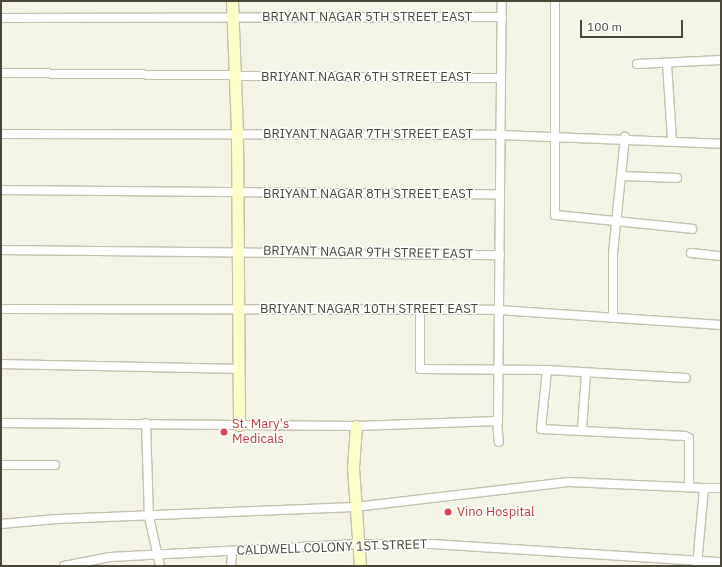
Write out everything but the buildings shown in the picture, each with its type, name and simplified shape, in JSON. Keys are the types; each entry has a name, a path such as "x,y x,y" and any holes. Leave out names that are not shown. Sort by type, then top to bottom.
{"street":[{"path":"232,1 232,76 237,133 236,251 239,308 239,424"},
{"path":"499,442 497,421 500,310 500,78 502,1"},
{"path":"555,1 555,215 692,229"},
{"name":"BRIYANT NAGAR 5TH STREET EAST","path":"1,18 502,17"},
{"path":"638,64 721,60"},
{"path":"667,63 672,140"},
{"name":"BRIYANT NAGAR 6TH STREET EAST","path":"1,73 500,78"},
{"name":"BRIYANT NAGAR 7TH STREET EAST","path":"1,134 237,133 500,135 554,138 625,137 721,144"},
{"path":"613,318 617,222 625,137"},
{"path":"621,176 677,178"},
{"name":"BRIYANT NAGAR 8TH STREET EAST","path":"1,190 500,194"},
{"name":"BRIYANT NAGAR 9TH STREET EAST","path":"1,250 236,251 500,255"},
{"path":"691,253 721,256"},
{"name":"BRIYANT NAGAR 10TH STREET EAST","path":"1,308 500,310 721,325"},
{"path":"420,309 420,369 547,370 686,378"},
{"path":"1,364 239,370"},
{"path":"547,370 542,429 582,429 689,438 689,487"},
{"path":"582,429 586,373"},
{"path":"1,424 239,424 356,426 497,421"},
{"path":"146,424 149,517 156,554 160,566"},
{"path":"356,426 352,468 360,566"},
{"path":"1,465 55,465"},
{"path":"1,524 57,519 149,517 355,507 569,482 721,488"},
{"path":"697,564 704,488"},
{"name":"CALDWELL COLONY 1ST STREET","path":"64,566 110,557 359,544 440,545 697,564 721,562"},
{"path":"231,566 232,551"}],"place":[{"name":"St. Mary's Medicals","path":"224,432"},
{"name":"Vino Hospital","path":"448,512"}]}
